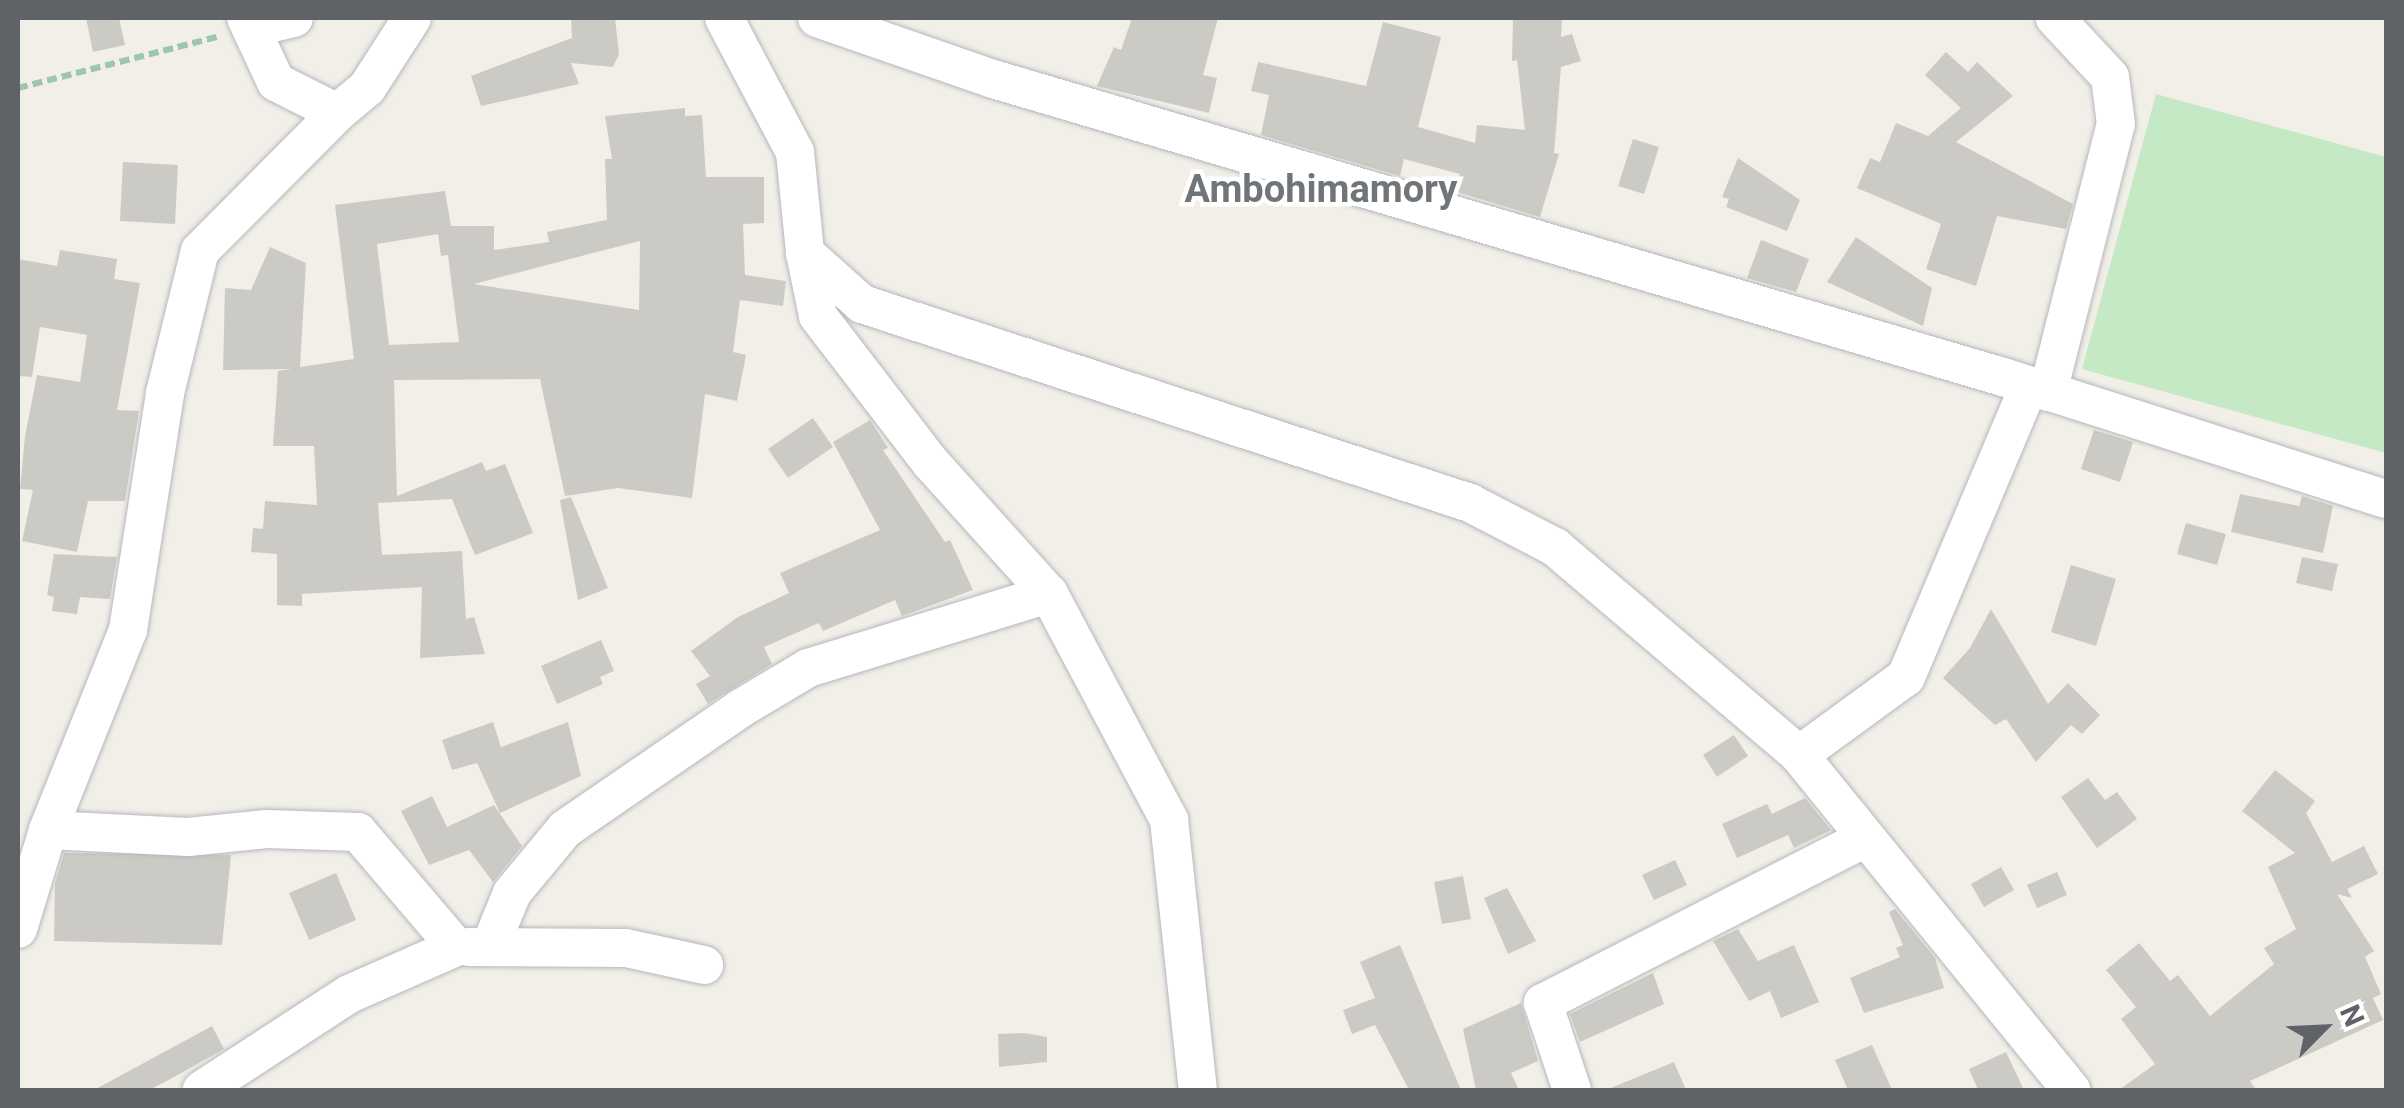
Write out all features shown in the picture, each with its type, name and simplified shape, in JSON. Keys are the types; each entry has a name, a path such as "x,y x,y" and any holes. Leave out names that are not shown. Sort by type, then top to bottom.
{"street":[{"path":"294,18 248,23 276,82 337,113"},
{"path":"18,928 48,830 128,630 166,394 200,251 366,88 412,18"},
{"path":"724,18 795,152 805,253 818,316 931,463 1049,594 1168,820 1198,1090"},
{"path":"818,18 992,79 2038,389 2386,499"},
{"path":"1799,755 1906,677 2038,389 2116,124 2110,76 2055,18"},
{"path":"805,253 862,304 1470,503 1554,548 1799,755 2071,1090"},
{"path":"473,947 565,830 741,708 808,668 1049,594"},
{"path":"48,830 188,837 267,829 358,832 473,947"},
{"path":"1572,1090 1544,1002 1864,839"},
{"path":"202,1090 349,994 473,947 626,948 704,966"}],"path":[{"path":"18,88 248,23"}],"green space":[{"path":"2156,94 2386,157 2386,453 2082,369"}],"building":[{"path":"86,18 119,18 125,45 93,52"},
{"path":"571,18 615,18 619,54 613,67 571,63 579,84 481,106 471,76 572,38"},
{"path":"1132,18 1218,18 1203,75 1217,78 1209,113 1097,86 1114,47 1121,50"},
{"path":"1513,18 1562,18 1561,37 1572,34 1581,61 1561,67 1554,153 1559,154 1540,217 1454,191 1460,174 1404,159 1400,176 1261,135 1269,95 1251,91 1258,62 1366,86 1383,22 1441,37 1418,127 1475,143 1477,125 1525,130 1517,60 1512,61"},
{"path":"1946,52 1968,72 1977,62 2013,96 1956,142 2073,204 2066,229 1997,216 1976,286 1926,269 1941,224 1857,188 1870,158 1880,162 1896,123 1928,136 1961,108 1925,75"},
{"path":"685,108 685,116 702,115 706,177 764,177 764,223 743,224 745,275 786,281 783,306 740,300 733,352 746,355 737,401 705,394 692,498 618,488 565,496 540,379 394,380 397,496 482,462 486,471 505,464 533,533 475,555 452,499 378,503 382,555 462,551 466,619 474,617 485,654 420,658 422,587 302,594 302,606 277,605 277,554 251,552 253,528 263,529 265,501 317,505 314,446 273,446 278,371 292,369 223,370 225,288 251,290 270,247 306,263 300,367 354,359 335,205 445,191 451,226 494,226 494,250 549,242 547,232 607,220 605,159 612,159 605,116","holes":["438,234 441,256 448,255 459,342 389,345 377,244","640,241 639,310 474,284 589,254"]},
{"path":"1633,139 1659,147 1644,194 1618,186"},
{"path":"1738,158 1800,200 1787,231 1726,207 1729,199 1722,197"},
{"path":"123,162 178,165 175,224 120,221"},
{"path":"1856,237 1932,288 1923,326 1827,282"},
{"path":"1761,240 1809,259 1796,292 1747,278"},
{"path":"60,250 117,259 114,279 140,283 117,410 139,411 125,501 88,501 77,552 22,541 33,490 20,489 37,375 80,382 87,335 40,327 32,377 18,376 18,259 57,266"},
{"path":"813,418 833,447 788,478 768,449"},
{"path":"870,420 888,448 883,450 945,542 950,540 973,590 902,616 895,600 823,631 819,623 764,647 772,664 708,704 696,684 710,676 691,651 738,617 789,593 780,573 880,530 833,442"},
{"path":"2094,430 2133,442 2120,482 2081,469"},
{"path":"2240,494 2299,506 2302,496 2333,506 2323,553 2231,532"},
{"path":"571,497 608,588 578,600 560,500"},
{"path":"2186,523 2226,534 2217,565 2177,554"},
{"path":"54,554 117,557 110,599 80,597 77,614 52,611 54,597 47,595"},
{"path":"2302,557 2338,564 2332,591 2296,583"},
{"path":"2071,565 2116,579 2096,646 2051,632"},
{"path":"1991,609 2048,704 2068,683 2100,715 2082,734 2071,725 2036,762 2006,719 1995,725 1943,678 1970,648"},
{"path":"601,640 614,671 600,677 603,684 557,704 541,666"},
{"path":"493,722 501,747 568,722 581,776 500,813 477,763 452,770 442,740"},
{"path":"1734,735 1748,756 1717,777 1703,755"},
{"path":"2275,770 2315,801 2306,813 2332,862 2364,846 2378,874 2347,889 2352,898 2337,894 2374,951 2365,957 2381,994 2373,998 2383,1020 2250,1081 2256,1090 2119,1090 2155,1064 2121,1019 2136,1007 2106,970 2139,943 2170,981 2178,975 2210,1016 2274,964 2264,948 2296,929 2268,867 2295,853 2242,811"},
{"path":"2088,778 2105,800 2117,792 2137,819 2097,848 2061,797"},
{"path":"432,796 447,827 494,805 522,846 493,882 469,850 429,865 401,811"},
{"path":"1805,798 1831,830 1794,848 1788,835 1737,858 1722,824 1767,804 1772,814"},
{"path":"64,853 231,855 222,945 54,941 55,884"},
{"path":"1675,860 1687,885 1654,900 1642,875"},
{"path":"2001,867 2014,890 1984,907 1971,884"},
{"path":"2057,872 2067,895 2037,908 2027,885"},
{"path":"336,873 356,920 309,940 289,893"},
{"path":"1463,876 1471,919 1442,924 1434,882"},
{"path":"1507,888 1536,941 1508,954 1484,898"},
{"path":"1895,909 1935,958 1944,988 1864,1013 1850,978 1900,957 1896,948 1903,945 1889,912"},
{"path":"1738,929 1758,961 1794,945 1819,1002 1781,1018 1770,991 1749,1001 1713,941"},
{"path":"1400,945 1461,1090 1409,1090 1375,1025 1352,1034 1343,1010 1375,998 1360,962"},
{"path":"1653,973 1664,1004 1580,1042 1570,1014"},
{"path":"1521,1003 1538,1061 1511,1073 1519,1090 1476,1090 1463,1029"},
{"path":"212,1026 224,1049 165,1082 149,1090 94,1090"},
{"path":"998,1034 1047,1037 1047,1062 999,1067"},
{"path":"1872,1045 1892,1090 1848,1090 1835,1060"},
{"path":"2006,1052 2024,1090 1978,1090 1969,1069"},
{"path":"1674,1062 1686,1090 1606,1090"}],"district":[{"name":"Ambohimamory","path":"1321,190"}]}
